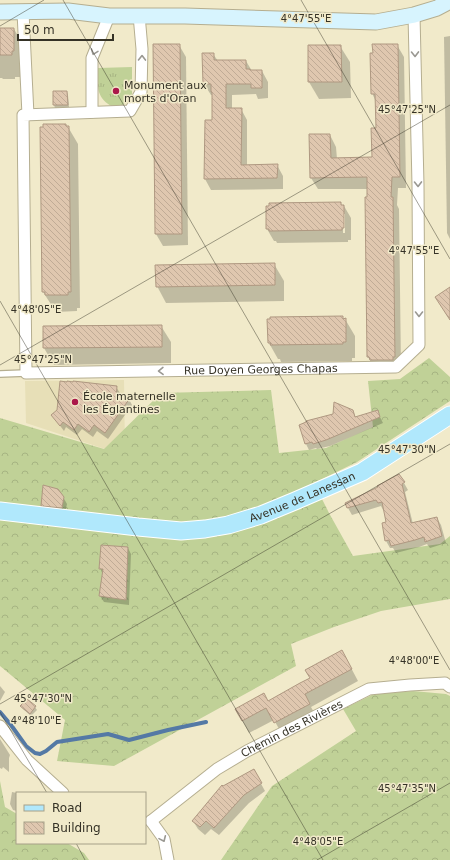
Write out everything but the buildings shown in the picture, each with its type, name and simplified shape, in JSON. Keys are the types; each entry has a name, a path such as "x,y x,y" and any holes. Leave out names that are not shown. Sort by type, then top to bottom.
{"main road":[{"name":"Avenue de Lanessan","path":"0,511 181,531 228,525 261,515 362,472 450,415"}],"street":[{"path":"0,12 68,12 109,16 192,16 376,22 414,15 437,8 450,1"},
{"path":"23,12 28,115"},
{"path":"26,372 23,115 130,111 141,92 142,49 139,15"},
{"name":"Rue Doyen Georges Chapas","path":"26,372 396,367 419,345 418,185 414,15"},
{"path":"92,112 92,58 109,16"},
{"name":"Chemin des Rivières","path":"148,821 217,769 247,751 369,689 410,685 448,684"},
{"path":"0,726 27,760 62,792"},
{"path":"148,821 164,839 168,860"}],"lane":[{"path":"0,374 26,372"}],"shaded area":[{"name":"École maternelle les Églantines","path":"124,380 125,450 111,451 26,423 25,381"}],"green space":[{"path":"132,67 132,95 130,99 121,106 111,106 102,98 98,90 98,68"},
{"path":"429,358 450,377 450,401 357,462 314,483 353,556 440,544 450,536 450,599 381,611 291,644 296,666 114,766 57,761 65,720 0,666 0,418 104,449 161,393 271,390 279,453 326,448 373,427 368,381 400,379"},
{"path":"413,691 446,694 450,696 450,860 221,860 272,786 356,731 343,709 374,694"},
{"path":"0,781 5,807 16,813 16,844 69,844 84,853 89,860 0,860"}],"waterway":[{"path":"0,712 26,746 35,753 40,754 57,742 108,734 129,740 206,722"}],"place":[{"name":"Monument aux morts d'Oran","path":"116,91"},
{"name":"École maternelle les Églantines","path":"75,402"}]}
